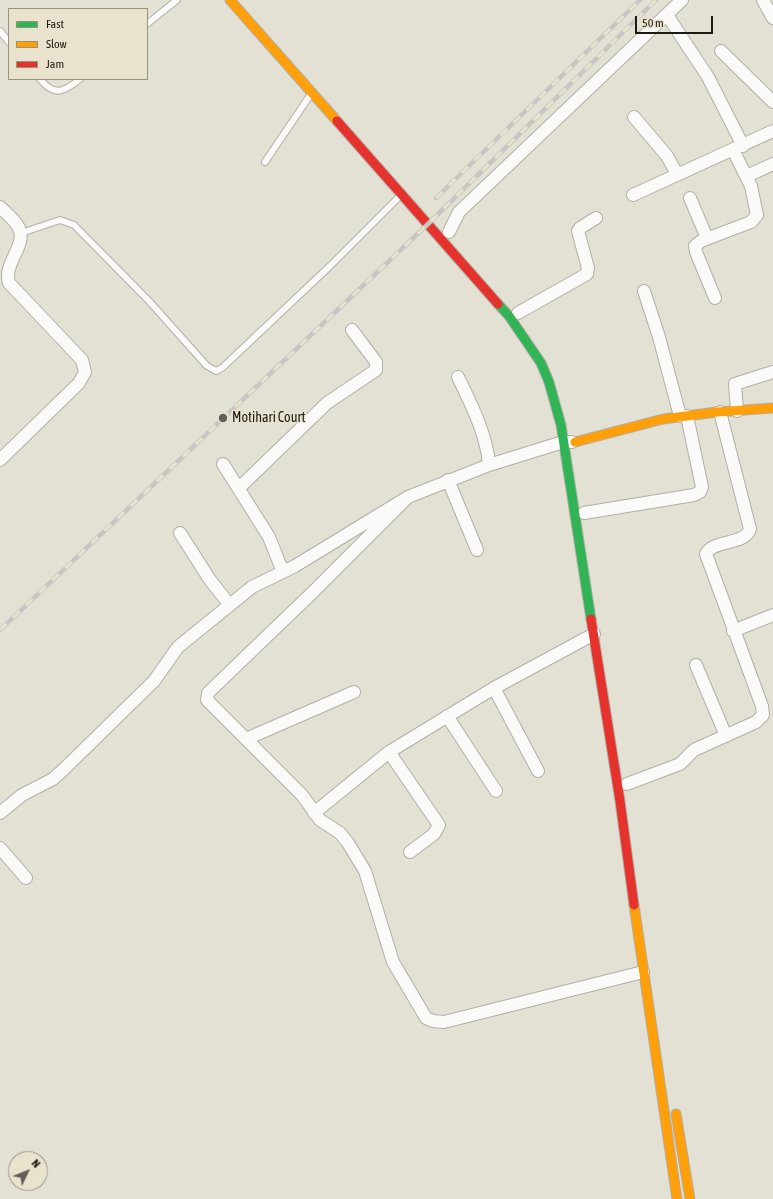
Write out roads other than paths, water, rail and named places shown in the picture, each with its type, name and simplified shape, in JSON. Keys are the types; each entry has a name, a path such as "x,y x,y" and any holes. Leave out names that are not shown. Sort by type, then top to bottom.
{"main road":[{"path":"230,0 509,316 541,363 549,382 556,406 572,442 594,634 620,801 643,972 677,1199"},
{"path":"515,309 531,331"},
{"path":"546,354 561,389"},
{"path":"572,442 663,419 737,410 773,408"},
{"path":"584,509 591,558"},
{"path":"626,780 636,850"},
{"path":"674,1102 690,1199"}],"street":[{"path":"449,232 459,212 682,0"},
{"path":"763,0 772,14"},
{"path":"667,15 708,77 738,148 746,176 754,195 757,212 756,217 750,222 699,242 696,249 715,298"},
{"path":"721,51 773,102"},
{"path":"634,117 667,156 677,174"},
{"path":"633,195 773,131"},
{"path":"746,176 773,164"},
{"path":"690,198 707,238"},
{"path":"0,207 15,222 21,233 21,239 7,271 9,283 74,352 85,366 85,372 79,383 0,460"},
{"path":"515,309 587,274 588,268 578,231 580,228 596,218"},
{"path":"584,509 694,495 700,492 702,488 684,416 660,337 644,291"},
{"path":"239,488 327,403 376,370 376,362 352,330"},
{"path":"737,410 735,384 773,372"},
{"path":"458,377 470,402 488,454 489,465"},
{"path":"626,780 680,764 691,752 767,716 763,712 706,554 710,549 743,537 750,529 720,412"},
{"path":"0,813 22,795 53,779 154,681 178,647 229,604 256,584 283,572 408,497 489,465 572,442"},
{"path":"223,464 269,537 283,572"},
{"path":"448,480 477,550"},
{"path":"408,497 208,694 207,700 302,795 320,820 344,838 368,877 393,962 423,1014 433,1021 444,1022 643,972"},
{"path":"180,532 210,580 229,604"},
{"path":"733,631 773,615"},
{"path":"314,813 389,752 494,688 594,634"},
{"path":"696,665 726,736"},
{"path":"494,688 538,771"},
{"path":"246,739 354,692"},
{"path":"447,716 496,791"},
{"path":"389,752 439,825 434,834 410,852"},
{"path":"0,848 26,878"}],"lane":[{"path":"148,23 177,0"},
{"path":"0,31 8,41"},
{"path":"41,80 47,87 59,91 65,90 79,80"},
{"path":"265,162 312,92"},
{"path":"21,233 60,220 74,225 149,301 207,366 216,371 222,368 293,301 402,194"}],"railway":[{"path":"436,198 640,0"},
{"path":"0,630 428,224 656,0"}],"place":[{"name":"Motihari Court","path":"223,418"}]}
